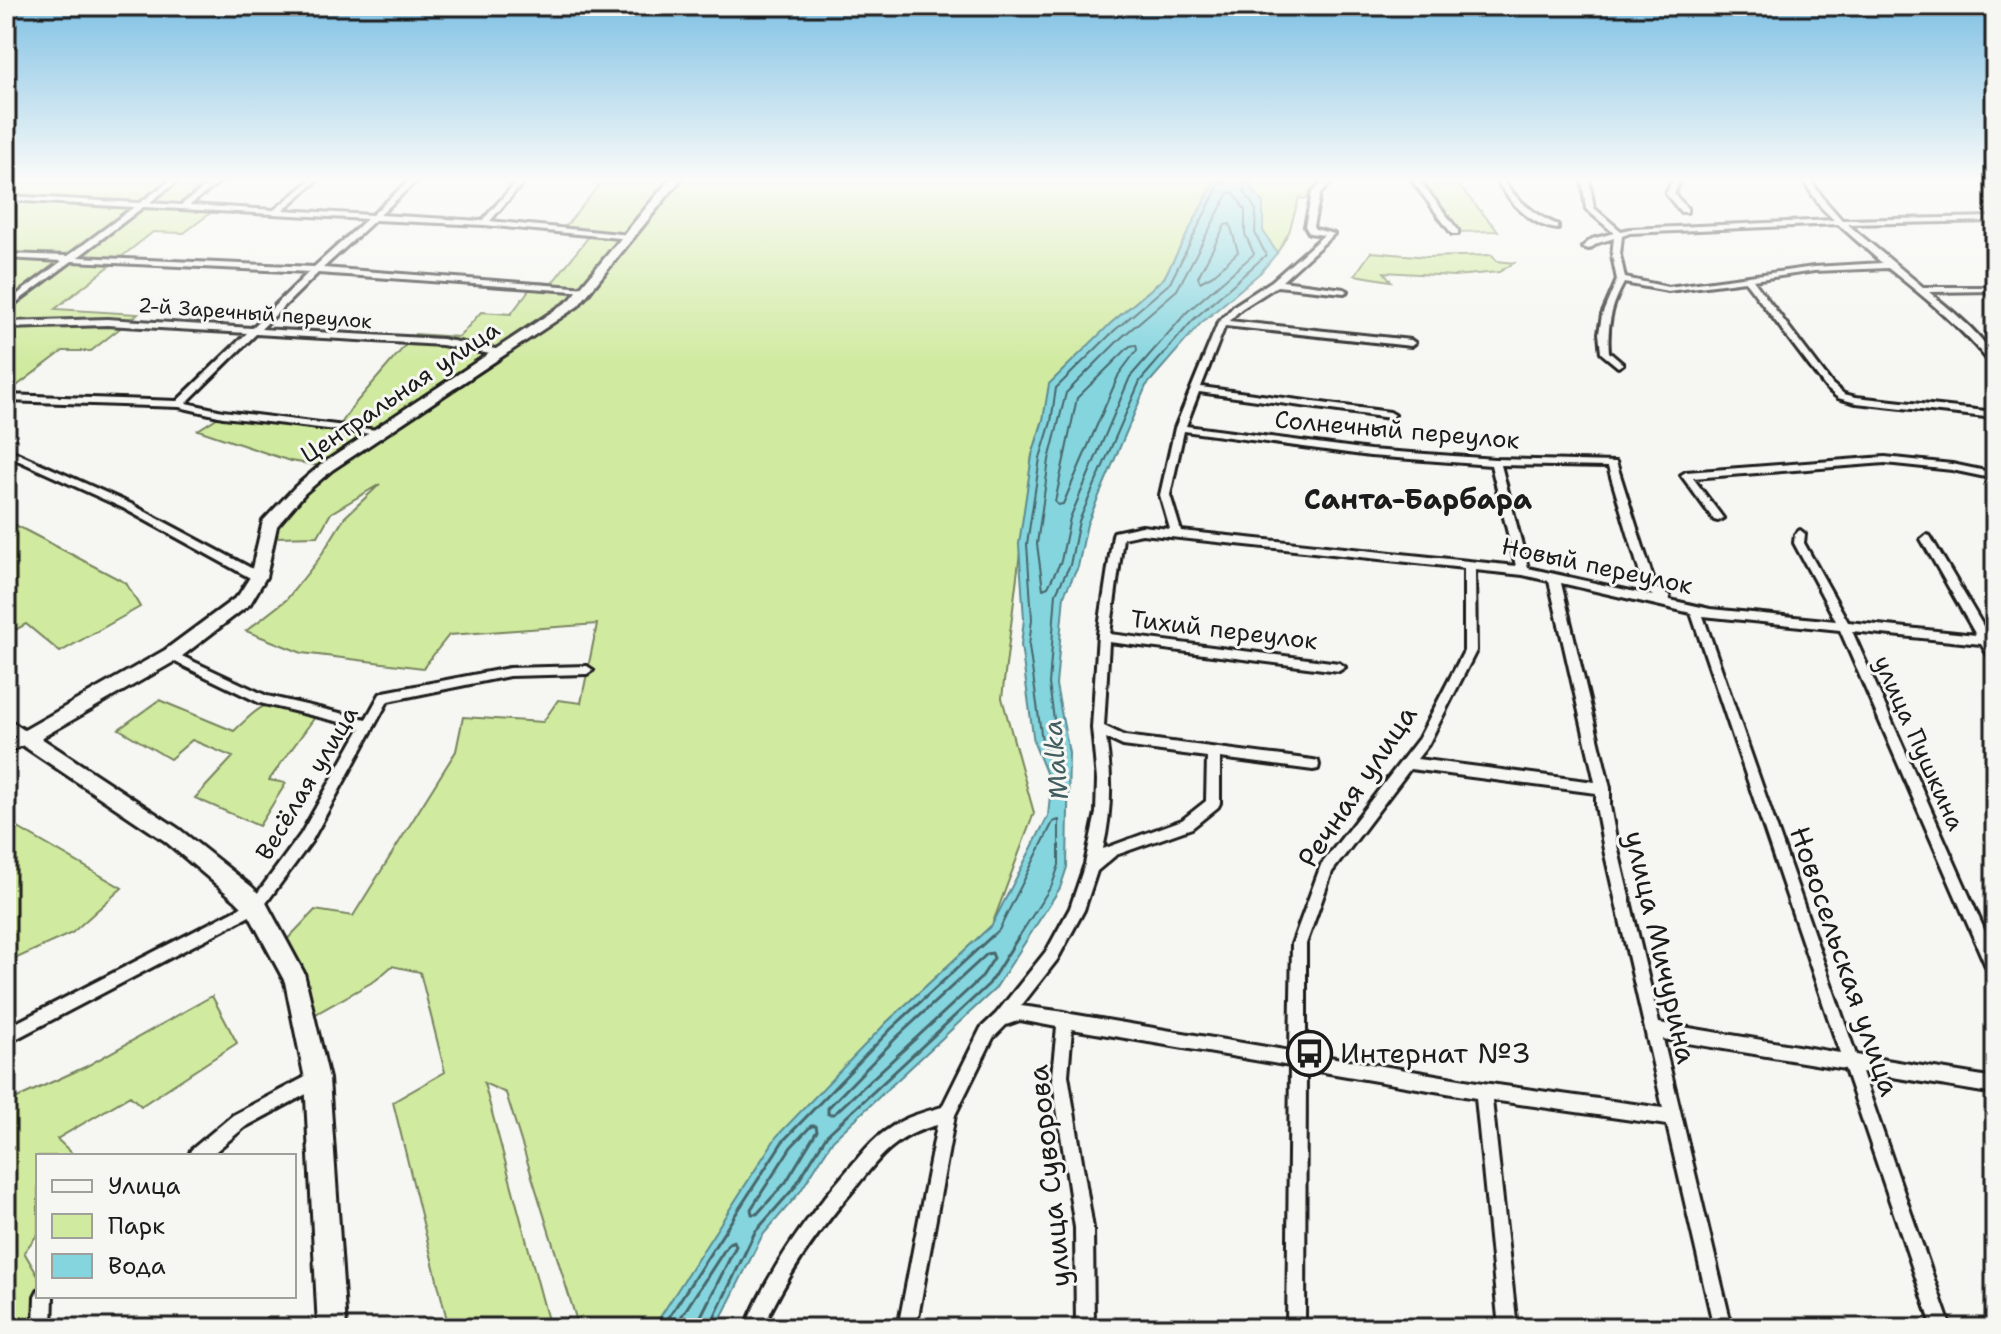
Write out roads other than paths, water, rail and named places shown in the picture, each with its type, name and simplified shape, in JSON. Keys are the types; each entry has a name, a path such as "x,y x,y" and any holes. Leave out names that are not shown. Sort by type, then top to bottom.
{"street":[{"path":"6,307 96,241"},
{"path":"179,404 348,241"},
{"name":"Центральная улица","path":"16,743 171,655 244,600 258,577 266,531 313,478 558,316 587,290 627,241"},
{"path":"1176,533 1165,495 1180,428 1222,323 1238,307 1275,283 1322,241"},
{"path":"1586,247 1600,241"},
{"path":"1617,241 1621,280 1606,306 1601,328 1605,353 1618,364"},
{"path":"1864,241 1963,324 1995,363"},
{"path":"6,256 316,270 587,290"},
{"path":"1621,280 1668,289 1814,269 1891,265"},
{"path":"1749,280 1829,386 1841,396 1995,415"},
{"path":"1275,283 1344,291"},
{"path":"1922,290 1995,289"},
{"name":"2-й Заречный переулок","path":"6,325 107,322 254,330 442,342 501,353"},
{"path":"1222,323 1411,343"},
{"path":"1198,389 1390,415"},
{"path":"6,398 179,404 223,414 377,433"},
{"name":"Солнечный переулок","path":"1180,428 1370,453 1495,462 1612,464 1651,590 1691,610"},
{"path":"6,451 127,506 258,577"},
{"path":"1718,518 1686,475 1885,460 1952,467 1995,476"},
{"path":"1495,462 1523,571"},
{"name":"Новый переулок","path":"1104,637 1118,535 1142,530 1523,571 1691,610 1990,640"},
{"name":"улица Пушкина","path":"1800,534 1799,543 1843,624 1995,971"},
{"path":"1926,539 1990,640 1995,657"},
{"name":"Речная улица","path":"1296,1328 1299,944 1326,869 1424,741 1470,651 1469,566"},
{"name":"улица Мичурина","path":"1554,578 1603,788 1611,850 1723,1328"},
{"name":"Новосельская улица","path":"1691,610 1853,1064 1942,1328"},
{"path":"907,1328 947,1114 987,1033 1001,1020 1052,955 1077,910 1099,845 1106,793 1098,728 1104,637"},
{"name":"Тихий переулок","path":"1104,637 1339,667"},
{"path":"171,655 264,700 368,724"},
{"name":"Весёлая улица","path":"6,1036 256,906 306,838 384,697 509,672 587,670"},
{"path":"6,723 16,743 172,835 215,868 256,906 296,980 317,1079 332,1328"},
{"path":"1098,728 1123,741 1313,765"},
{"path":"1091,867 1111,851 1187,824 1213,803 1214,752"},
{"path":"1407,763 1603,788"},
{"path":"1001,1020 1020,1013 1065,1019 1297,1061 1672,1117"},
{"name":"улица Суворова","path":"1065,1019 1060,1075 1084,1228 1085,1328"},
{"path":"1654,1030 1995,1086"},
{"path":"199,1154 239,1121 317,1079"},
{"path":"1483,1091 1508,1328"},
{"path":"754,1328 781,1271 800,1241 855,1174 895,1134 920,1121 947,1114"},
{"path":"43,1328 44,1298"}],"water":[{"name":"Malka","path":"1183,241 1270,241 1277,253 1261,272 1200,324 1146,386 1087,524 1078,567 1064,595 1056,685 1069,753 1067,867 1060,888 995,989 833,1140 800,1192 762,1236 716,1328 653,1328 777,1136 886,1023 992,925 1048,816 1051,785 1034,743 1021,645 1024,619 1019,544 1032,456 1043,420 1049,384 1110,324 1164,278"}],"place":[{"name":"Интернат №3","path":"1309,1053"}],"district":[{"name":"Санта-Барбара","path":"1418,499"}]}
